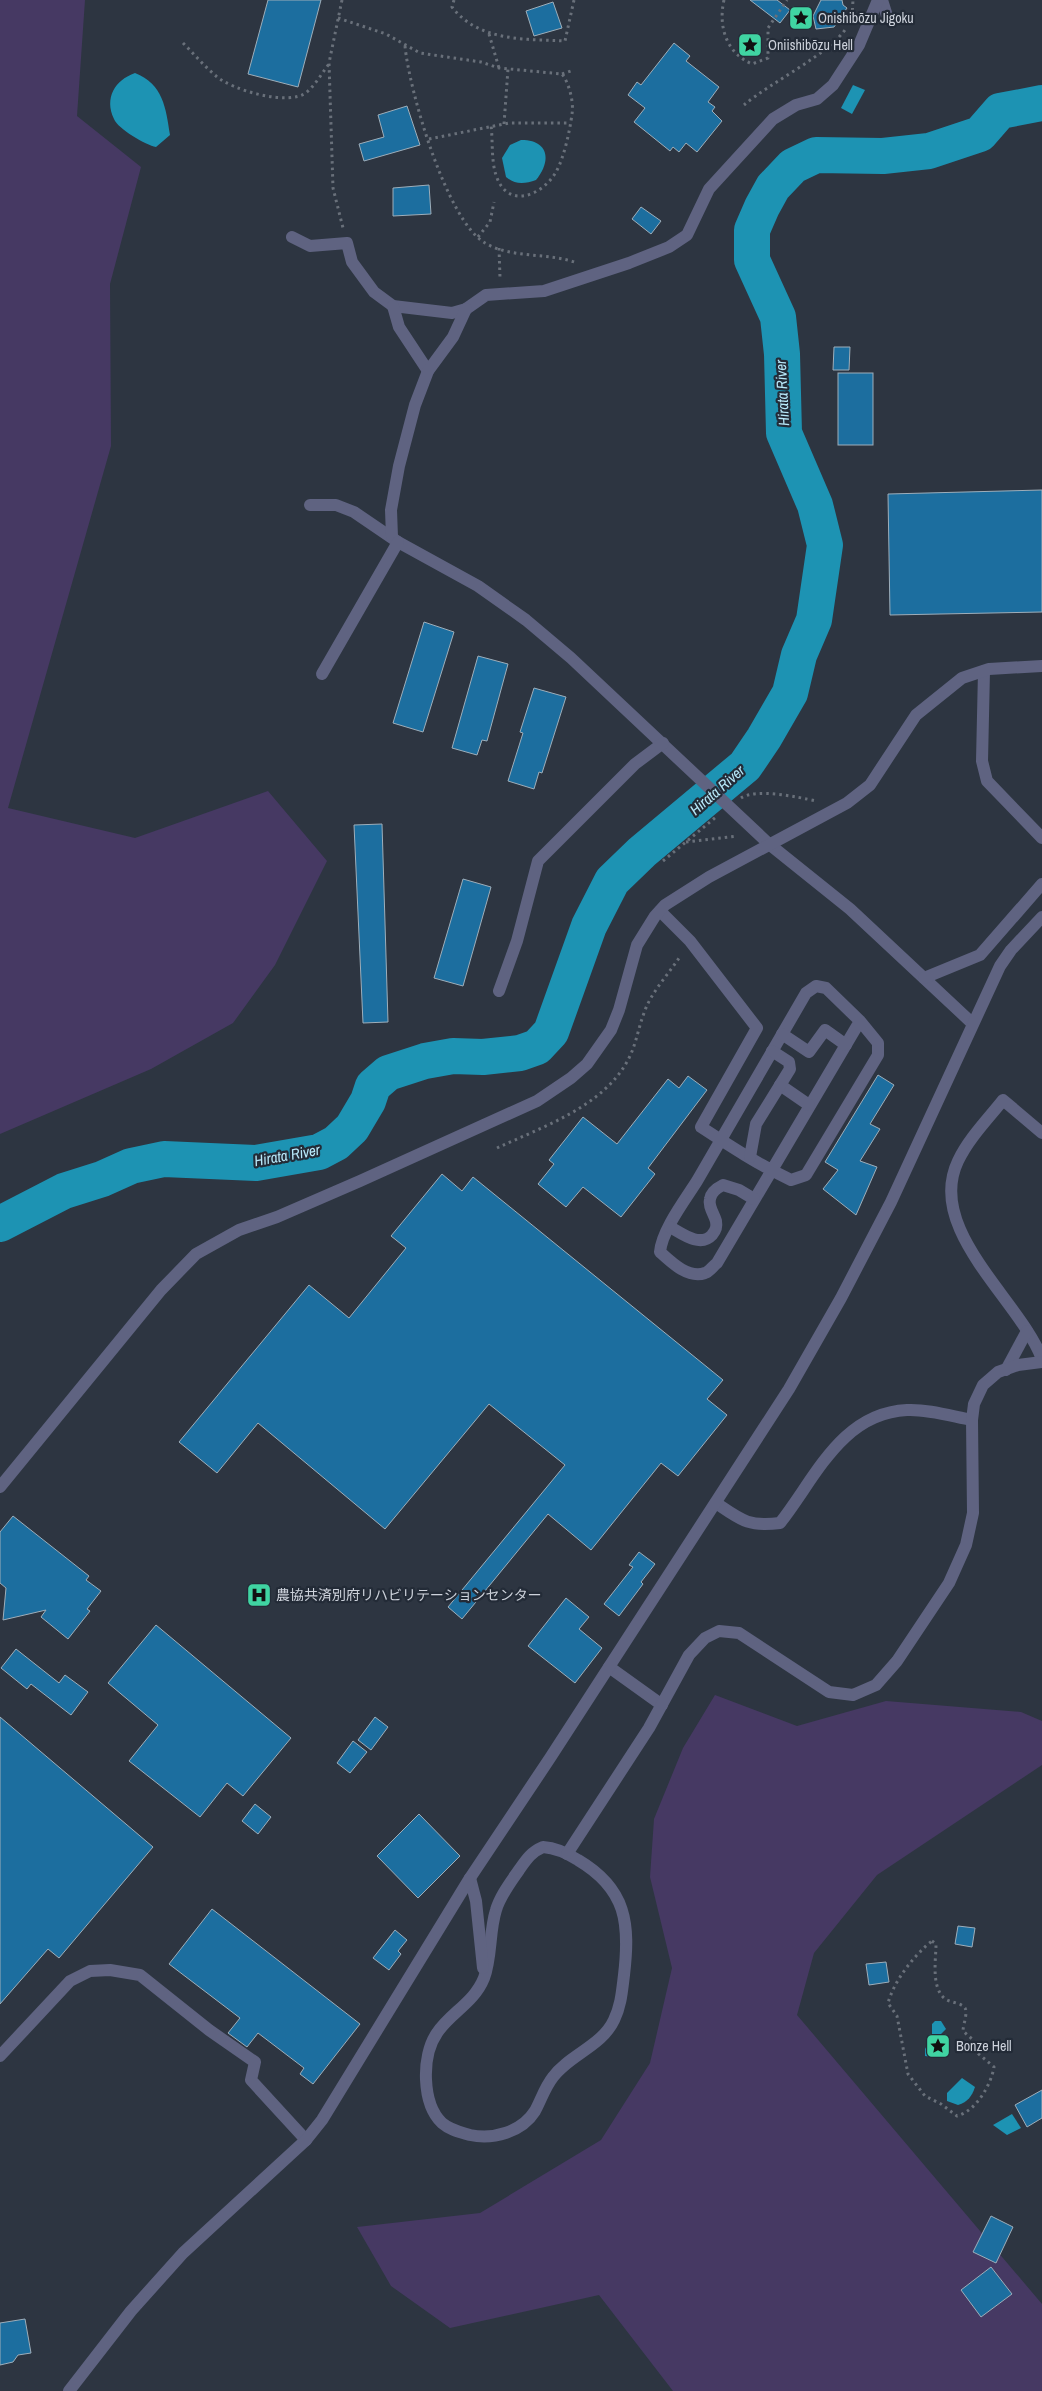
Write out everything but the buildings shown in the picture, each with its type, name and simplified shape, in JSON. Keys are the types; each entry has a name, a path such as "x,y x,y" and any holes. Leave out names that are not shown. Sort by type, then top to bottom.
{"street":[{"path":"880,0 888,18"},
{"path":"292,237 310,246 347,243 352,262 374,292 393,306 452,313 466,309 486,295 544,291 598,274 669,247 687,235 709,189 773,119 796,104 817,99 833,85 859,45 880,0"},
{"path":"393,306 399,327 428,371"},
{"path":"322,674 395,540 391,510 399,466 415,404 428,371 453,337 466,309"},
{"path":"310,504 336,505 354,512 395,540 478,586 526,620 663,743 769,844 850,909 972,1023"},
{"path":"0,1487 162,1290 196,1254 239,1230 277,1217 537,1101 588,1064 611,1030 619,1010 637,945 660,911 708,877 847,803 870,785 916,715 962,678 984,671 1042,666"},
{"path":"984,671 982,761 987,781 1042,838"},
{"path":"499,991 517,941 538,861 635,764 663,743"},
{"path":"924,978 980,955 1042,884"},
{"path":"660,911 690,940 757,1028 700,1127 720,1140 770,1170 790,1180 806,1175 878,1055 878,1044 860,1021 826,988 816,986 806,993 720,1140 661,1242 660,1252 690,1274 705,1274 717,1263 770,1170 860,1021"},
{"path":"69,2391 131,2311 183,2253 306,2140 322,2120 470,1878 789,1389 864,1254 926,1127 972,1023 1000,966 1011,950 1042,917"},
{"path":"782,1034 809,1052 825,1030 846,1046"},
{"path":"750,1157 756,1124 790,1069 789,1062 772,1051"},
{"path":"780,1085 809,1105"},
{"path":"567,1854 662,1705 689,1655 705,1638 719,1631 739,1633 829,1692 853,1695 876,1685 897,1661 949,1583 966,1545 973,1513 972,1420 974,1404 983,1385 998,1372 1042,1360 1035,1341 968,1244 952,1209 950,1184 958,1161 970,1141 1003,1100 1042,1133"},
{"path":"670,1227 687,1237 701,1241 710,1238 716,1230 716,1223 710,1205 710,1198 714,1190 723,1185 739,1190 754,1199"},
{"path":"1006,1370 1027,1331"},
{"path":"716,1503 740,1520 759,1526 780,1524 827,1455 850,1431 884,1413 908,1410 972,1420"},
{"path":"609,1667 662,1705"},
{"path":"552,1848 567,1854 592,1868 605,1880 620,1906 627,1925 628,1944 618,2011 614,2021 602,2037 566,2063 551,2079 529,2119 516,2128 488,2137 457,2132 438,2118 431,2104 426,2068 431,2043 437,2032 473,1997 484,1978 496,1911 510,1884 533,1851 552,1848"},
{"path":"470,1878 476,1901 484,1978"},
{"path":"0,2056 60,1990 79,1975 90,1971 110,1970 140,1975 209,2030 255,2062 251,2080 306,2140"}],"path":[{"path":"342,0 329,64 333,188 347,243"},
{"path":"454,0 452,7 458,15 489,34 515,39 565,41 574,0"},
{"path":"724,0 722,23 724,34 734,52 743,60 752,64 768,58 768,28 787,0"},
{"path":"744,105 843,34 851,21 853,0"},
{"path":"338,18 379,31 420,53 481,62 508,69 562,74 574,70"},
{"path":"489,34 499,68"},
{"path":"183,43 217,77 233,87 276,98 293,98 307,92 329,64"},
{"path":"405,45 407,70 450,199 459,214 478,237 484,242 500,248 569,260 598,274"},
{"path":"504,124 508,69"},
{"path":"491,126 496,174 503,189 511,195 523,196 538,192 556,173 573,113 568,82 562,74"},
{"path":"429,139 504,124 569,123"},
{"path":"478,237 490,222 494,202"},
{"path":"500,248 500,294"},
{"path":"685,842 741,835"},
{"path":"932,1941 936,1944 935,1972 940,1994 966,2011 963,2029 974,2041 974,2050 994,2067 991,2082 965,2114 957,2116 941,2104 925,2096 908,2074 897,2016 888,2003 890,1996 910,1962 932,1941"}],"shaded area":[{"path":"0,0 85,0 77,116 141,167 110,284 111,446 8,808 135,838 268,791 327,861 275,965 233,1023 151,1069 0,1134"},
{"path":"715,1695 797,1726 886,1701 1021,1712 1042,1721 1042,1765 877,1875 814,1953 797,2015 1042,2304 1042,2391 673,2391 599,2295 450,2328 391,2286 357,2227 480,2213 601,2140 650,2063 672,1968 650,1877 654,1819 683,1748"}],"water":[{"path":"135,73 152,84 165,106 170,135 156,147 126,132 114,119 111,111 110,104 113,91 122,80"},
{"path":"853,85 865,90 852,114 841,108"},
{"path":"521,140 538,144 545,153 545,159 541,173 536,180 517,183 506,177 502,158 510,145"},
{"path":"935,2021 941,2021 946,2029 933,2042 936,2054 932,2057 925,2056 925,2049 932,2036 932,2024"},
{"path":"962,2078 975,2087 971,2096 958,2105 947,2101 947,2093"},
{"path":"1012,2114 1021,2128 1007,2135 993,2125"}],"waterway":[{"name":"Hirata River","path":"0,1224 64,1191 102,1179 131,1166 164,1159 256,1163 319,1152 336,1143 352,1128 368,1101 373,1086 388,1073 425,1061 453,1056 483,1057 520,1053 537,1047 551,1032 589,926 612,881 642,852 745,766 790,693 799,655 814,620 825,545 815,505 784,433 782,354 778,317 752,260 752,230 762,207 773,187 793,166 816,155 883,156 929,151 980,134 1000,111 1042,103"}],"place":[{"name":"Onishibōzu Jigoku","path":"801,18"},
{"name":"Oniishibōzu Hell","path":"750,45"},
{"name":"農協共済別府リハビリテーションセンター","path":"259,1595"},
{"name":"Bonze Hell","path":"938,2046"}]}
